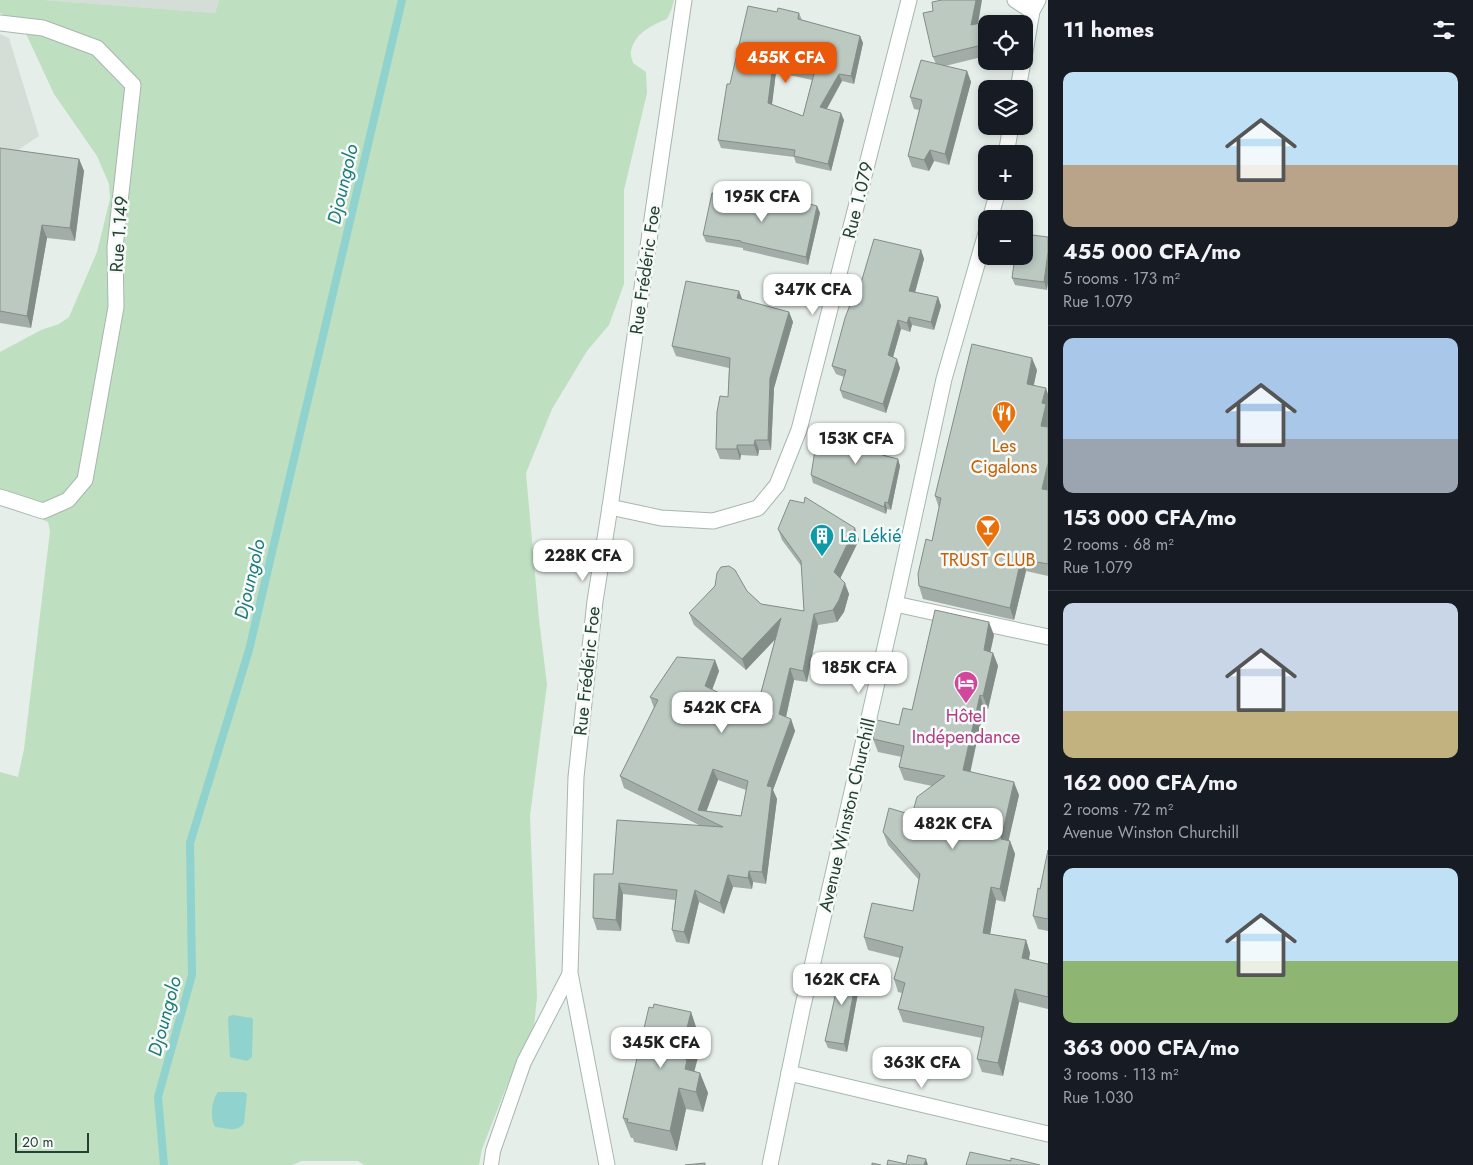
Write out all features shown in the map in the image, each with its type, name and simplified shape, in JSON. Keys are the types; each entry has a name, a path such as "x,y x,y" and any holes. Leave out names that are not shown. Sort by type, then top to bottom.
{"street":[{"name":"Rue Frédéric Foe","path":"607,1165 570,973 576,777 595,601 684,0"},
{"name":"Rue 1.079","path":"610,506 661,518 713,521 758,508 777,485 798,430 909,0"},
{"path":"1014,0 1036,6 1033,18"},
{"name":"Rue 1.149","path":"0,23 42,28 97,48 132,86 115,247 116,307 85,480 68,500 43,511 0,498"},
{"name":"Avenue Winston Churchill","path":"770,1165 802,1010 896,604 944,379 978,261"},
{"path":"896,604 1048,637"},
{"path":"789,1073 1048,1134"}],"lane":[{"path":"491,1165 493,1150 524,1062 570,973"}],"shaded area":[{"path":"44,0 219,0 215,13"},
{"path":"0,34 9,38 39,136 0,162"}],"green space":[{"path":"0,0 44,0 215,13 219,0 674,0 667,19 645,30 636,39 631,52 633,63 646,72 647,93 624,190 624,284 609,325 587,351 552,409 526,473 547,685 530,816 537,997 534,1027 515,1065 482,1149 479,1165 364,1165 358,1161 302,1161 292,1165 0,1165 0,772 18,777 24,749 50,531 48,522 0,500 0,352 41,330 59,324 69,317 97,252 110,199 109,184 97,156 54,94 21,23 0,13"}],"water":[{"path":"229,1016 252,1018 253,1020 252,1057 247,1061 230,1057 228,1019"},
{"path":"218,1092 244,1092 247,1094 244,1123 238,1128 215,1127 212,1119 212,1110"}],"building":[{"path":"942,0 976,0 971,25 978,24 978,46 933,57 923,13 933,11 932,2"},
{"path":"748,6 777,12 778,8 799,13 798,19 860,36 851,76 839,74 820,107 841,113 828,164 794,156 795,150 718,140 727,84 730,84","holes":["773,64 814,74 803,116 768,103"]},
{"path":"921,60 967,71 945,154 930,150 924,160 908,156 922,100 910,97"},
{"path":"0,148 79,159 70,228 42,225 27,316 0,311"},
{"path":"712,193 785,204 787,198 817,206 806,257 741,241 703,235"},
{"path":"1033,235 1048,237 1044,282 1012,278 1014,265 1033,265"},
{"path":"874,239 921,250 909,291 938,297 931,322 909,317 907,323 898,320 888,355 897,359 883,404 840,390 846,370 832,366 845,318 855,292 858,293"},
{"path":"686,281 739,291 737,298 789,312 770,378 768,440 755,440 754,445 737,445 737,449 716,449 717,412 720,396 728,397 730,358 672,346"},
{"path":"972,344 1032,358 1027,384 1046,388 1042,403 1046,404 1041,426 1048,427 1048,463 1042,489 1048,490 1048,564 1021,559 1010,608 919,586 918,574 926,539 932,541 941,498 935,496"},
{"path":"890,423 882,455 898,459 888,503 885,502 884,507 811,475 818,432 865,439"},
{"path":"805,497 855,528 834,572 845,583 839,600 833,610 814,614 803,671 790,668 779,714 791,719 767,786 772,787 762,872 749,871 748,878 728,875 720,903 695,890 684,932 672,930 677,890 619,883 616,920 593,918 594,874 613,874 617,820 723,827 620,776 658,700 650,697 677,657 715,660 705,686 756,711 781,618 742,659 689,613 715,586 717,573 721,567 729,566 735,570 747,591 761,604 804,611 801,561 778,529 790,500 804,503","holes":["713,769 748,781 741,816 698,810"]},
{"path":"935,610 989,622 984,650 993,653 983,696 980,695 963,770 1014,782 1001,839 1010,841 1000,889 991,887 983,933 1026,940 1022,958 1048,964 1048,997 1015,989 998,1063 977,1059 984,1027 898,1009 905,983 894,979 903,947 864,937 872,903 913,911 920,874 883,832 889,808 912,815 917,797 945,776 899,767 904,746 873,739 877,720 899,725 903,708 912,710"},
{"path":"1048,850 1048,919 1033,916"},
{"path":"842,966 858,969 844,1044 825,1041"},
{"path":"654,1004 691,1012 686,1032 692,1033 685,1059 687,1060 685,1069 700,1073 696,1092 679,1088 670,1131 627,1122 628,1119 623,1118 649,1007 653,1008"},
{"path":"970,1152 1011,1161 1011,1158 1040,1165 966,1165"},
{"path":"908,1155 926,1159 924,1165 887,1165 888,1160 906,1164"},
{"path":"705,1163 705,1165 685,1165"}],"waterway":[{"name":"Djoungolo","path":"164,1165 158,1097 192,975 190,843 249,650 402,0"}],"place":[{"name":"Les Cigalons","path":"1004,434"},
{"name":"TRUST CLUB","path":"988,548"},
{"name":"La Lékié","path":"822,557"},
{"name":"Hôtel Indépendance","path":"966,704"}]}
